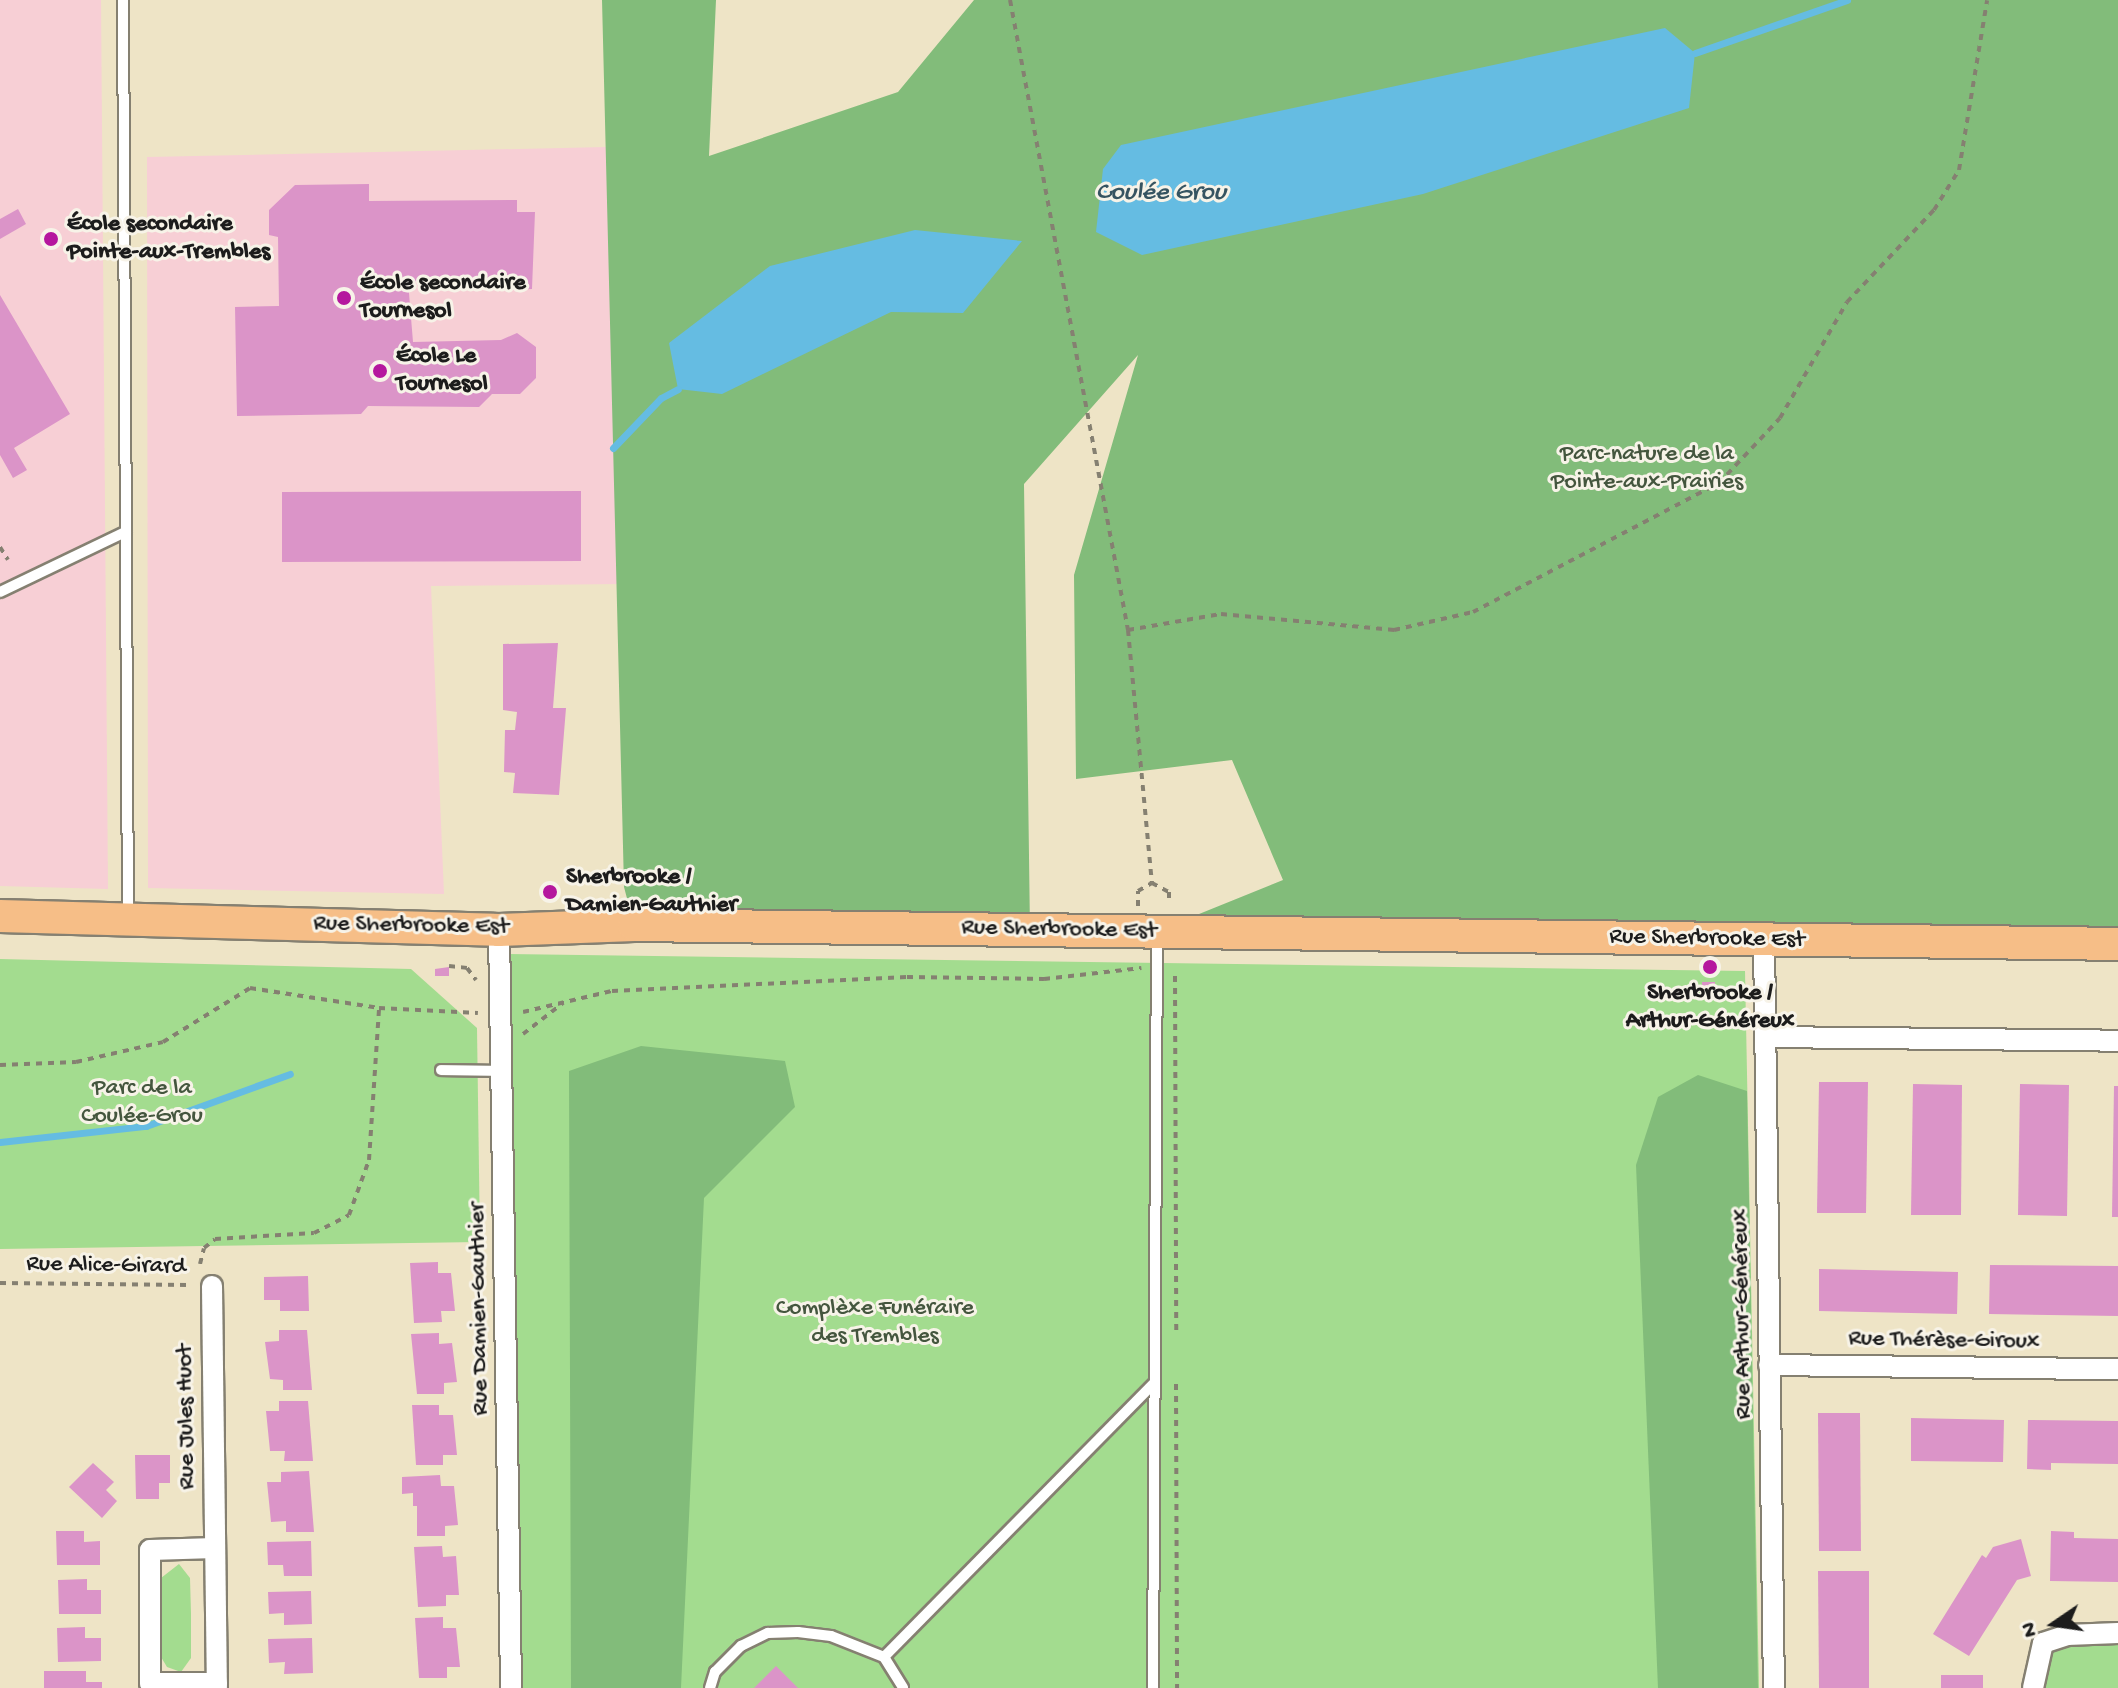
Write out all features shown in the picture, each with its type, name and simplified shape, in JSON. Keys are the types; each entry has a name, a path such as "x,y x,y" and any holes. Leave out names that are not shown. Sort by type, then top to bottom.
{"main road":[{"name":"Rue Sherbrooke Est","path":"0,916 499,930 634,925 2118,944"}],"street":[{"name":"Rue Damien-Gauthier","path":"499,930 511,1688"},
{"name":"Rue Arthur-Généreux","path":"1764,939 1774,1688"},
{"path":"1765,1037 2118,1041"},
{"name":"Rue Jules Huot","path":"212,1286 217,1686 150,1683 150,1550 215,1548"},
{"name":"Rue Thérèse-Giroux","path":"1769,1365 2118,1369"},
{"path":"2033,1688 2043,1643 2067,1635 2118,1633"}],"lane":[{"path":"123,0 128,918"},
{"path":"0,592 125,532"},
{"path":"1153,1688 1157,931"},
{"path":"441,1070 502,1071"},
{"path":"884,1657 1154,1383"},
{"path":"710,1688 715,1672 741,1646 768,1633 831,1636 884,1657 903,1688"}],"path":[{"path":"1010,0 1128,630 1152,883"},
{"path":"1128,630 1221,614 1394,630 1473,612 1719,483 1780,418 1847,302 1934,210 1959,170 1987,0"},
{"path":"0,547 8,560"},
{"path":"1138,891 1152,883"},
{"path":"1152,883 1169,892"},
{"path":"449,966 467,968 478,985"},
{"path":"512,1013 612,991 907,977 1044,979 1134,971"},
{"path":"1176,1332 1177,978"},
{"path":"0,1065 76,1062 163,1042 250,988 379,1008 478,1013"},
{"path":"516,1036 565,1002"},
{"path":"200,1264 204,1248 215,1239 314,1233 349,1215 369,1160 379,1008"},
{"name":"Rue Alice-Girard","path":"0,1283 212,1286"},
{"path":"1176,1384 1177,1688"}],"shaded area":[{"name":"École secondaire Pointe-aux-Trembles","path":"0,0 101,0 108,889 0,886"},
{"name":"École Le Tournesol","path":"606,147 620,584 431,586 444,894 148,888 147,157"}],"green space":[{"name":"Parc-nature de la Pointe-aux-Prairies","path":"602,0 716,0 709,156 898,92 974,0 2118,0 2118,944 1157,931 1283,880 1232,760 1076,779 1074,575 1138,355 1024,484 1030,930 634,925 624,887"},
{"name":"Complèxe Funéraire des Trembles","path":"506,954 1745,971 1759,1688 511,1688"},
{"name":"Parc de la Coulée-Grou","path":"0,959 411,969 477,1028 480,1242 0,1249"},
{"path":"641,1046 785,1061 795,1107 704,1198 681,1688 571,1688 569,1071"},
{"path":"1698,1075 1747,1091 1758,1688 1658,1688 1636,1165 1658,1097"},
{"path":"179,1564 190,1578 191,1614 191,1658 181,1672 167,1667 161,1657 161,1578"},
{"path":"2118,1633 2118,1688 2033,1688 2043,1643"}],"water":[{"name":"Coulée Grou","path":"1665,28 1695,53 1689,108 1423,194 1142,255 1096,232 1103,169 1121,145"},
{"path":"915,230 1022,241 963,313 891,312 722,394 678,389 669,343 770,266"}],"building":[{"name":"École secondaire Tournesol","path":"369,184 369,201 517,200 517,212 535,212 532,289 517,290 504,283 408,281 413,342 501,340 517,333 536,347 536,378 520,394 492,394 479,407 368,406 361,414 237,416 235,307 279,306 278,237 269,235 269,210 295,185"},
{"path":"18,209 26,224 0,239 0,219"},
{"path":"0,295 70,414 14,448 27,470 13,478 0,455"},
{"path":"581,491 581,561 282,562 282,492"},
{"path":"558,643 553,708 566,708 559,795 513,793 515,773 504,772 505,730 515,730 517,712 503,710 503,644"},
{"path":"449,967 449,976 435,976 435,969"},
{"path":"1702,982 1715,982 1715,990 1702,990"},
{"path":"1819,1082 1868,1082 1866,1213 1817,1213"},
{"path":"1913,1084 1962,1085 1961,1215 1911,1215"},
{"path":"2020,1084 2069,1085 2067,1216 2018,1215"},
{"path":"2114,1086 2118,1086 2118,1217 2112,1217"},
{"path":"438,1262 438,1273 451,1273 455,1311 441,1311 442,1322 414,1323 410,1263"},
{"path":"1990,1265 2118,1266 2118,1316 1989,1314"},
{"path":"1819,1269 1958,1272 1957,1314 1819,1311"},
{"path":"308,1276 309,1311 280,1311 280,1300 264,1300 264,1277"},
{"path":"279,1330 307,1330 312,1390 283,1390 283,1380 270,1379 265,1342 279,1341"},
{"path":"439,1333 439,1344 452,1343 457,1382 444,1383 444,1394 417,1394 411,1334"},
{"path":"279,1401 308,1401 313,1461 284,1461 285,1451 270,1451 266,1411 279,1411"},
{"path":"412,1405 439,1405 439,1415 453,1415 457,1455 443,1455 443,1465 416,1465"},
{"path":"1818,1413 1860,1413 1861,1551 1819,1551"},
{"path":"1911,1418 2004,1420 2003,1462 1911,1461"},
{"path":"2028,1420 2118,1421 2118,1464 2051,1463 2051,1470 2027,1469"},
{"path":"135,1455 170,1455 170,1483 159,1483 159,1499 136,1499"},
{"path":"93,1463 114,1482 106,1490 117,1501 102,1518 69,1487"},
{"path":"309,1471 314,1532 286,1532 286,1521 271,1522 267,1482 281,1482 281,1472"},
{"path":"440,1475 441,1486 454,1486 458,1525 445,1526 445,1536 417,1536 417,1506 413,1506 413,1493 402,1494 402,1477"},
{"path":"56,1531 84,1531 84,1542 100,1541 100,1565 57,1565"},
{"path":"2051,1531 2074,1532 2074,1538 2118,1539 2118,1582 2050,1581"},
{"path":"2021,1539 2031,1576 2017,1580 1969,1656 1933,1634 1982,1555 1986,1558 1993,1547"},
{"path":"311,1541 312,1576 284,1576 283,1565 268,1565 267,1542"},
{"path":"442,1546 443,1557 456,1556 459,1595 446,1595 446,1606 418,1607 414,1547"},
{"path":"1818,1571 1869,1571 1869,1688 1819,1688"},
{"path":"87,1579 87,1590 101,1590 101,1614 59,1614 58,1580"},
{"path":"311,1591 312,1624 284,1625 284,1613 269,1614 268,1592"},
{"path":"443,1617 443,1628 456,1628 460,1667 447,1667 447,1678 419,1678 415,1618"},
{"path":"85,1627 85,1638 101,1638 101,1661 58,1662 57,1628"},
{"path":"312,1638 313,1673 284,1674 285,1662 269,1663 268,1639"},
{"path":"776,1666 798,1688 754,1688"},
{"path":"44,1671 86,1671 86,1682 102,1682 102,1688 44,1688"},
{"path":"1941,1675 1983,1675 1983,1688 1941,1688"}],"waterway":[{"name":"Coulée Grou","path":"1695,53 1847,0"},
{"name":"Coulée Grou","path":"613,448 661,398 678,389"},
{"name":"Coulée Grou","path":"0,1142 146,1126 290,1074"}],"place":[{"name":"École secondaire Pointe-aux-Trembles","path":"51,239"},
{"name":"École secondaire Tournesol","path":"344,298"},
{"name":"École Le Tournesol","path":"380,371"},
{"name":"Sherbrooke / Damien-Gauthier","path":"550,892"},
{"name":"Sherbrooke / Arthur-Généreux","path":"1710,967"}]}
